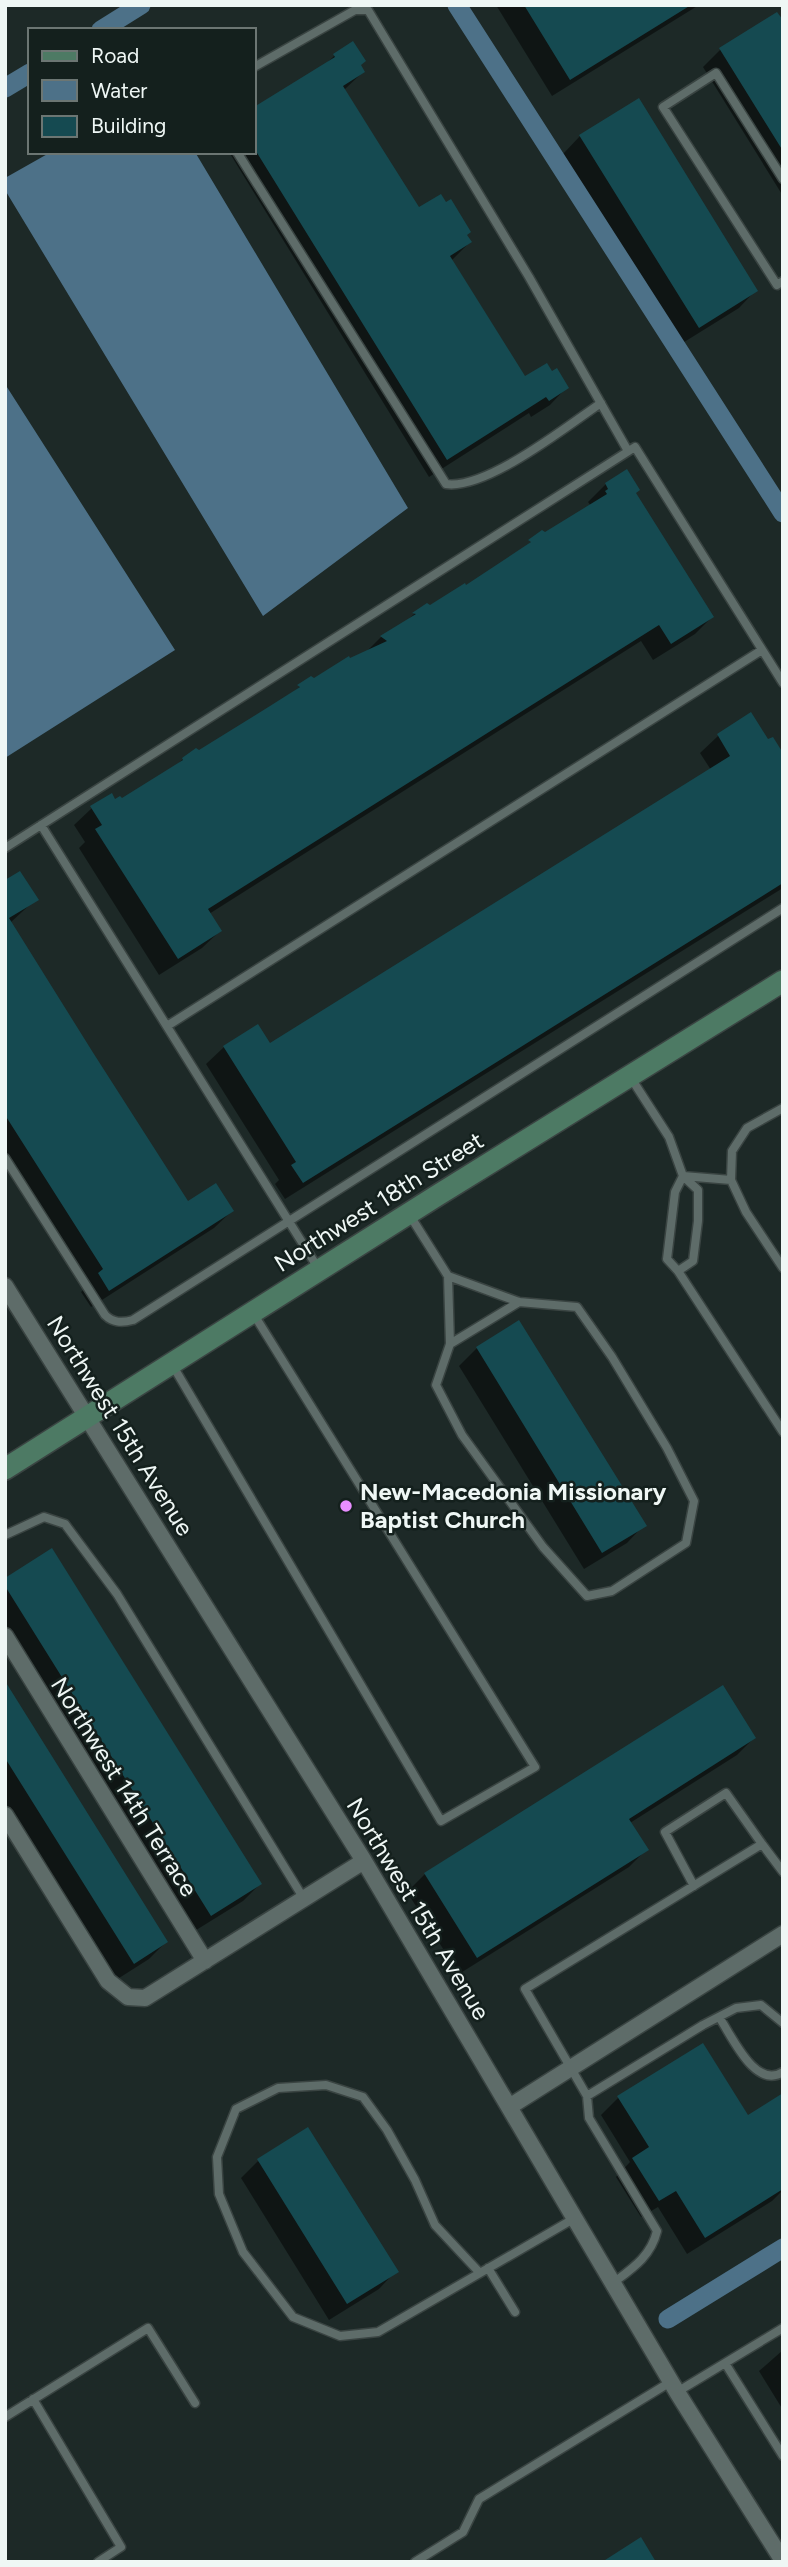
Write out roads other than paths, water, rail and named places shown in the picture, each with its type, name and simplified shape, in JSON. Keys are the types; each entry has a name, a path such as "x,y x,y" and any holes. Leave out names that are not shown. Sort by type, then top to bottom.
{"street":[{"name":"Northwest 18th Street","path":"5,1469 783,981"},
{"name":"Northwest 15th Avenue","path":"5,1286 364,1861 674,2387 783,2561"},
{"name":"Northwest 14th Terrace","path":"5,1636 205,1961"},
{"path":"5,1815 108,1981 128,1997 145,1998 364,1861"},
{"path":"509,2108 783,1934"}],"lane":[{"path":"256,66 355,10 368,10 529,276 628,451"},
{"path":"783,179 716,73 663,107 777,285 783,281"},
{"path":"238,154 446,484 458,486 492,475 601,403"},
{"path":"5,848 635,446 783,683"},
{"path":"167,1026 762,650"},
{"path":"41,825 320,1270"},
{"path":"5,1158 104,1315 114,1322 133,1320 783,908"},
{"path":"630,1076 669,1137 683,1176 698,1190 698,1221 693,1261 678,1271"},
{"path":"783,1108 747,1129 732,1151 731,1180 746,1212 783,1268"},
{"path":"683,1176 731,1180"},
{"path":"683,1176 675,1192 667,1259 678,1271 783,1432"},
{"path":"409,1214 448,1276 450,1344 436,1385 462,1435 543,1548 587,1596 612,1591 686,1543 694,1500 667,1448 577,1307 519,1302 448,1276"},
{"path":"450,1344 519,1302"},
{"path":"171,1363 441,1821 535,1766 253,1312"},
{"path":"5,1535 44,1517 65,1524 117,1594 304,1899"},
{"path":"694,1886 665,1832 726,1793 783,1872"},
{"path":"613,2283 642,2261 654,2246 657,2231 589,2118 587,2096 525,1989 762,1844"},
{"path":"587,2096 736,2008 761,2005 783,2023"},
{"path":"719,2017 754,2070 768,2077 776,2077 783,2072"},
{"path":"515,2312 484,2270 435,2225 415,2180 387,2130 363,2097 326,2085 278,2088 236,2109 217,2157 219,2194 243,2252 293,2317 340,2336 378,2332 484,2270 575,2218"},
{"path":"5,2417 148,2328 195,2403"},
{"path":"415,2562 463,2532 479,2499 783,2328"},
{"path":"725,2363 783,2456"},
{"path":"33,2399 121,2547 98,2562"}],"water":[{"path":"47,154 196,154 408,508 263,616 5,190 5,178"},
{"path":"5,384 175,650 5,758"}],"waterway":[{"path":"104,28 141,5"},
{"path":"457,5 783,513"},
{"path":"5,88 28,74"},
{"path":"668,2319 783,2248"}],"place":[{"name":"New-Macedonia Missionary Baptist Church","path":"346,1506"}]}
